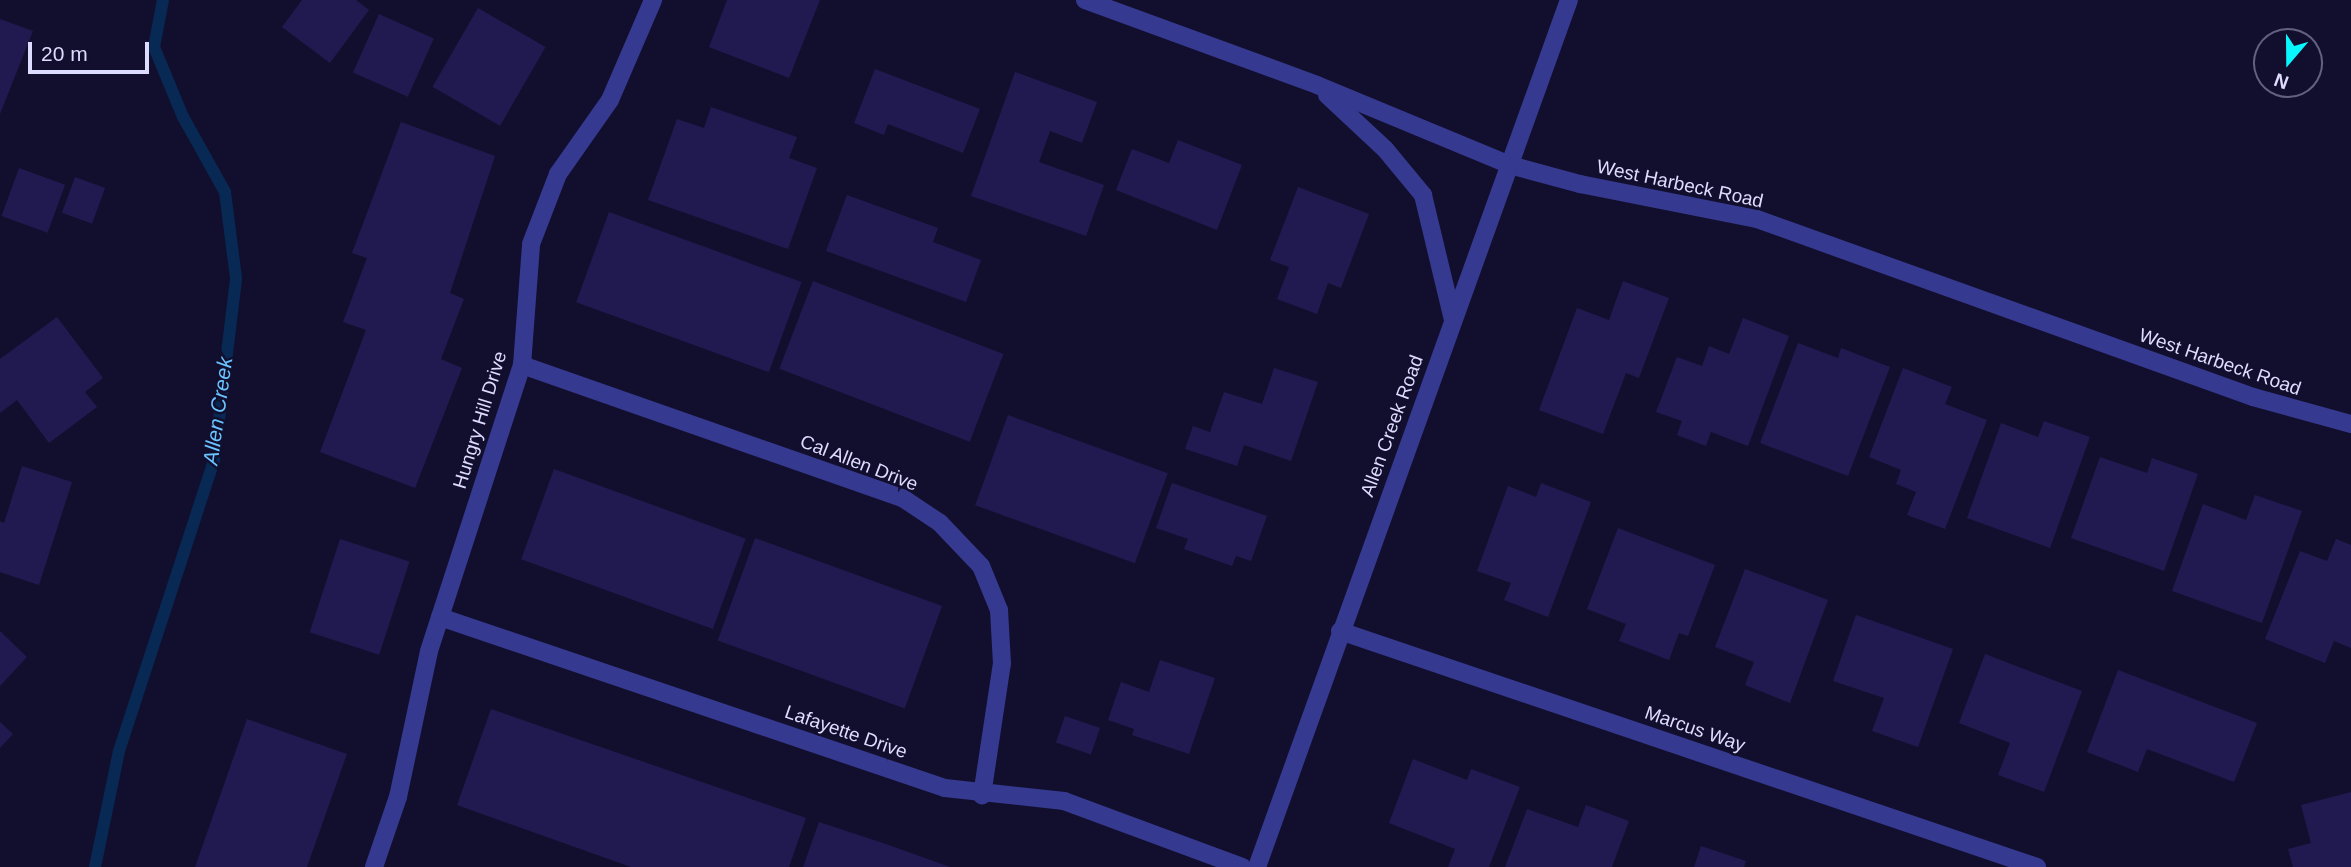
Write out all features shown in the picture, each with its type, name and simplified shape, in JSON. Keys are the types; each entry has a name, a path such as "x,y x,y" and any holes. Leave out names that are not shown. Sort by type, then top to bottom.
{"street":[{"name":"Hungry Hill Drive","path":"374,867 398,797 440,617 522,365 531,244 558,174 610,100 653,0"},
{"name":"West Harbeck Road","path":"1085,0 1317,85 1510,165 1591,187 1757,219 2253,397 2351,424"},
{"name":"Allen Creek Road","path":"1257,867 1569,0"},
{"path":"1317,85 1385,149 1423,195 1453,320"},
{"name":"Cal Allen Drive","path":"522,365 904,499 940,523 981,566 999,610 1002,663 982,795"},
{"name":"Lafayette Drive","path":"440,617 945,788 982,795 1064,802 1242,867"},
{"name":"Marcus Way","path":"1340,631 2037,867"}],"building":[{"path":"302,0 356,0 369,10 330,63 282,27"},
{"path":"727,0 820,0 789,78 709,47"},
{"path":"478,8 546,47 500,126 432,87"},
{"path":"379,14 434,38 408,97 353,72"},
{"path":"0,19 33,31 0,114"},
{"path":"875,69 980,109 963,153 888,124 884,135 854,123"},
{"path":"1015,72 1097,102 1082,143 1050,131 1039,162 1104,185 1086,236 971,196"},
{"path":"711,107 797,137 789,158 817,168 788,249 648,200 677,119 704,128"},
{"path":"401,122 495,156 450,293 464,299 441,359 462,368 415,488 320,452 366,330 343,322 367,258 352,253"},
{"path":"1178,140 1242,165 1217,230 1116,190 1132,149 1169,163"},
{"path":"19,168 65,185 48,233 2,216"},
{"path":"75,177 105,188 92,224 62,213"},
{"path":"1298,187 1369,214 1341,288 1328,283 1317,314 1277,299 1289,267 1270,260"},
{"path":"847,195 938,228 933,242 981,260 966,302 826,251"},
{"path":"609,212 802,282 769,372 576,302"},
{"path":"813,281 1003,354 970,442 779,369"},
{"path":"1623,281 1669,298 1639,378 1626,373 1603,434 1539,410 1577,308 1609,320"},
{"path":"57,317 103,378 85,392 97,407 49,443 17,400 0,413 0,359"},
{"path":"1743,318 1789,336 1748,446 1711,432 1706,446 1677,435 1682,421 1656,412 1677,357 1702,366 1709,346 1729,354"},
{"path":"1798,343 1838,358 1841,348 1890,367 1848,476 1760,443"},
{"path":"1274,368 1318,382 1291,461 1244,445 1237,466 1185,449 1193,426 1210,432 1224,392 1262,404"},
{"path":"1903,368 1952,387 1945,404 1987,420 1945,529 1907,515 1916,492 1896,484 1901,470 1869,457"},
{"path":"1008,415 1168,473 1135,563 975,505"},
{"path":"2044,421 2090,437 2050,548 1967,518 2001,423 2038,437"},
{"path":"2100,457 2147,473 2152,458 2198,474 2164,571 2071,538"},
{"path":"22,466 72,482 39,585 0,572 0,521 4,523"},
{"path":"554,469 746,539 713,629 521,559"},
{"path":"1172,483 1267,516 1251,561 1236,556 1232,566 1184,549 1188,539 1156,528"},
{"path":"1541,483 1591,502 1548,617 1504,600 1511,583 1477,571 1508,486 1536,497"},
{"path":"2255,495 2302,511 2262,623 2172,591 2203,504 2246,520"},
{"path":"1618,528 1715,565 1688,636 1679,633 1669,660 1619,641 1626,624 1587,609"},
{"path":"755,538 942,606 905,708 718,640"},
{"path":"340,539 409,562 379,655 310,632"},
{"path":"2336,539 2351,545 2351,648 2334,641 2325,663 2265,639 2300,551 2327,561"},
{"path":"1745,569 1828,600 1790,703 1745,685 1754,662 1715,647"},
{"path":"1856,615 1953,649 1918,747 1872,731 1884,698 1833,681"},
{"path":"0,631 27,657 0,686"},
{"path":"1985,654 2082,691 2044,792 1998,775 2010,743 1959,723"},
{"path":"1160,660 1215,678 1189,754 1132,735 1134,729 1108,720 1121,682 1149,692"},
{"path":"2118,670 2257,723 2234,782 2147,749 2138,772 2087,752"},
{"path":"491,709 806,818 789,867 631,867 457,805"},
{"path":"1065,716 1100,728 1091,755 1056,742"},
{"path":"247,719 347,754 307,867 195,867"},
{"path":"0,722 13,734 0,748"},
{"path":"1413,759 1467,780 1471,769 1520,787 1489,867 1448,867 1455,849 1389,823"},
{"path":"2351,792 2351,867 2293,867 2288,849 2311,843 2301,805"},
{"path":"1586,805 1629,821 1612,867 1505,867 1527,809 1578,827"},
{"path":"819,822 883,843 950,867 803,867"},
{"path":"1701,846 1746,861 1744,867 1694,867"}],"waterway":[{"name":"Allen Creek","path":"95,867 119,751 214,461 236,278 225,192 183,117 154,47 163,0"}]}
